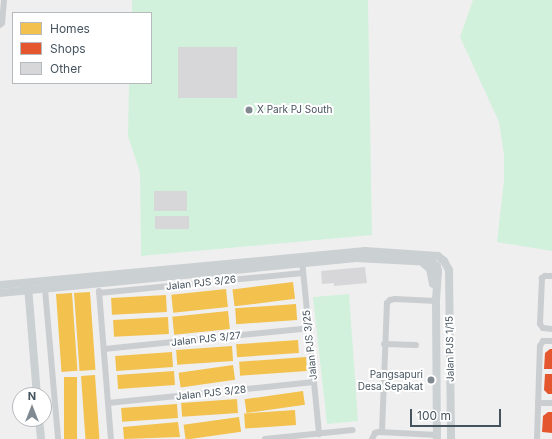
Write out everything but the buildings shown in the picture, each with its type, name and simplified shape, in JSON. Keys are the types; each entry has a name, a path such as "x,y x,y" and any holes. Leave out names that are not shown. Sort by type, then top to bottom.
{"main road":[{"path":"0,293 28,287 302,260 365,251 430,254 438,256 444,261 437,266 432,262 356,258 302,260"},
{"path":"420,261 430,269 436,301"},
{"name":"Jalan PJS 1/15","path":"444,261 449,270 451,439"},
{"name":"Jalan PJS 1/15","path":"437,266 437,437"},
{"path":"0,285 45,289 98,279"},
{"path":"28,287 36,387"},
{"path":"40,427 41,439"}],"street":[{"path":"1,24 4,0"},
{"name":"Jalan PJS 3/25","path":"302,260 319,434"},
{"name":"Jalan PJS 3/26","path":"99,293 303,273"},
{"path":"550,329 543,328 540,324 543,277 552,276"},
{"path":"98,279 111,439"},
{"path":"45,289 58,439"},
{"path":"382,432 385,306 390,300 436,301"},
{"name":"Jalan PJS 3/27","path":"104,349 309,328"},
{"path":"537,439 540,347 543,341 552,341"},
{"path":"384,344 416,345"},
{"name":"Jalan PJS 3/28","path":"108,403 314,382"},
{"path":"383,388 416,389"},
{"path":"538,403 552,403"},
{"path":"265,439 353,430"},
{"path":"372,439 375,434 382,432 437,437"}],"green space":[{"name":"X Park PJ South","path":"132,0 368,0 372,235 141,256 140,173 128,136 129,84 152,84 152,12 132,12"},
{"path":"473,0 552,0 552,251 497,242 504,180 504,155 499,122 460,37"},
{"path":"349,294 358,421 327,424 313,297"}],"place":[{"name":"X Park PJ South","path":"249,110"},
{"name":"Pangsapuri Desa Sepakat","path":"431,380"}]}
